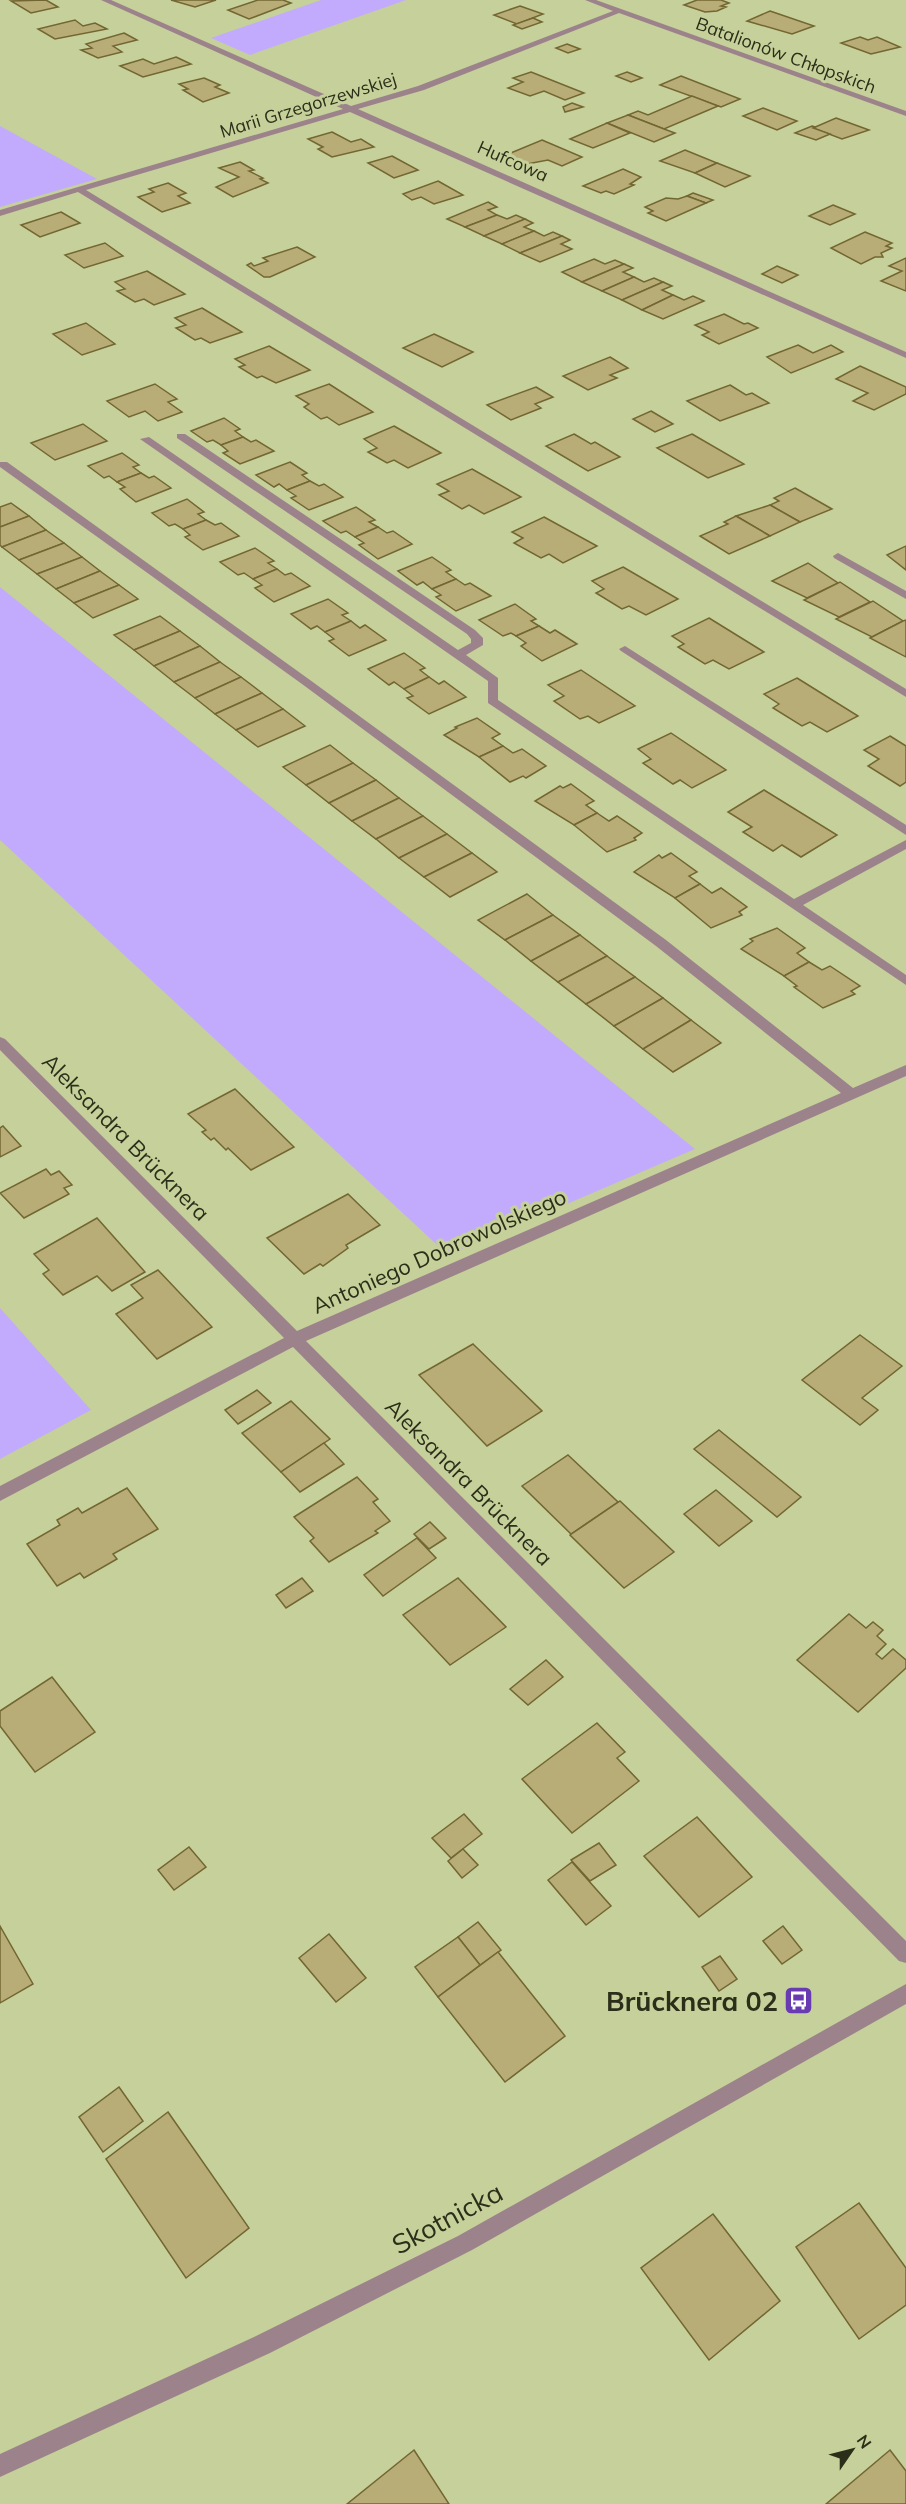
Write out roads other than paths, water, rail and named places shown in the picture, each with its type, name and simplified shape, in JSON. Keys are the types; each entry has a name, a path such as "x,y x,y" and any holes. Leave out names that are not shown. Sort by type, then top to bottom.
{"street":[{"name":"Hufcowa","path":"105,0 906,355"},
{"name":"Batalionów Chłopskich","path":"588,0 906,114"},
{"name":"Marii Grzegorzewskiej","path":"0,213 421,88 619,12"},
{"path":"80,190 906,694"},
{"path":"181,436 471,632 477,638 477,645 457,655"},
{"path":"145,439 494,680 492,701 906,981"},
{"path":"3,464 306,682 661,943 852,1094"},
{"path":"838,556 906,596"},
{"path":"625,649 906,831"},
{"path":"793,905 906,844"},
{"name":"Aleksandra Brücknera","path":"0,1042 906,1954"},
{"name":"Antoniego Dobrowolskiego","path":"0,1494 295,1339 906,1070"},
{"name":"Skotnicka","path":"0,2466 262,2345 465,2242 906,1993"}],"place":[{"name":"Brücknera 02","path":"799,2001"}]}
